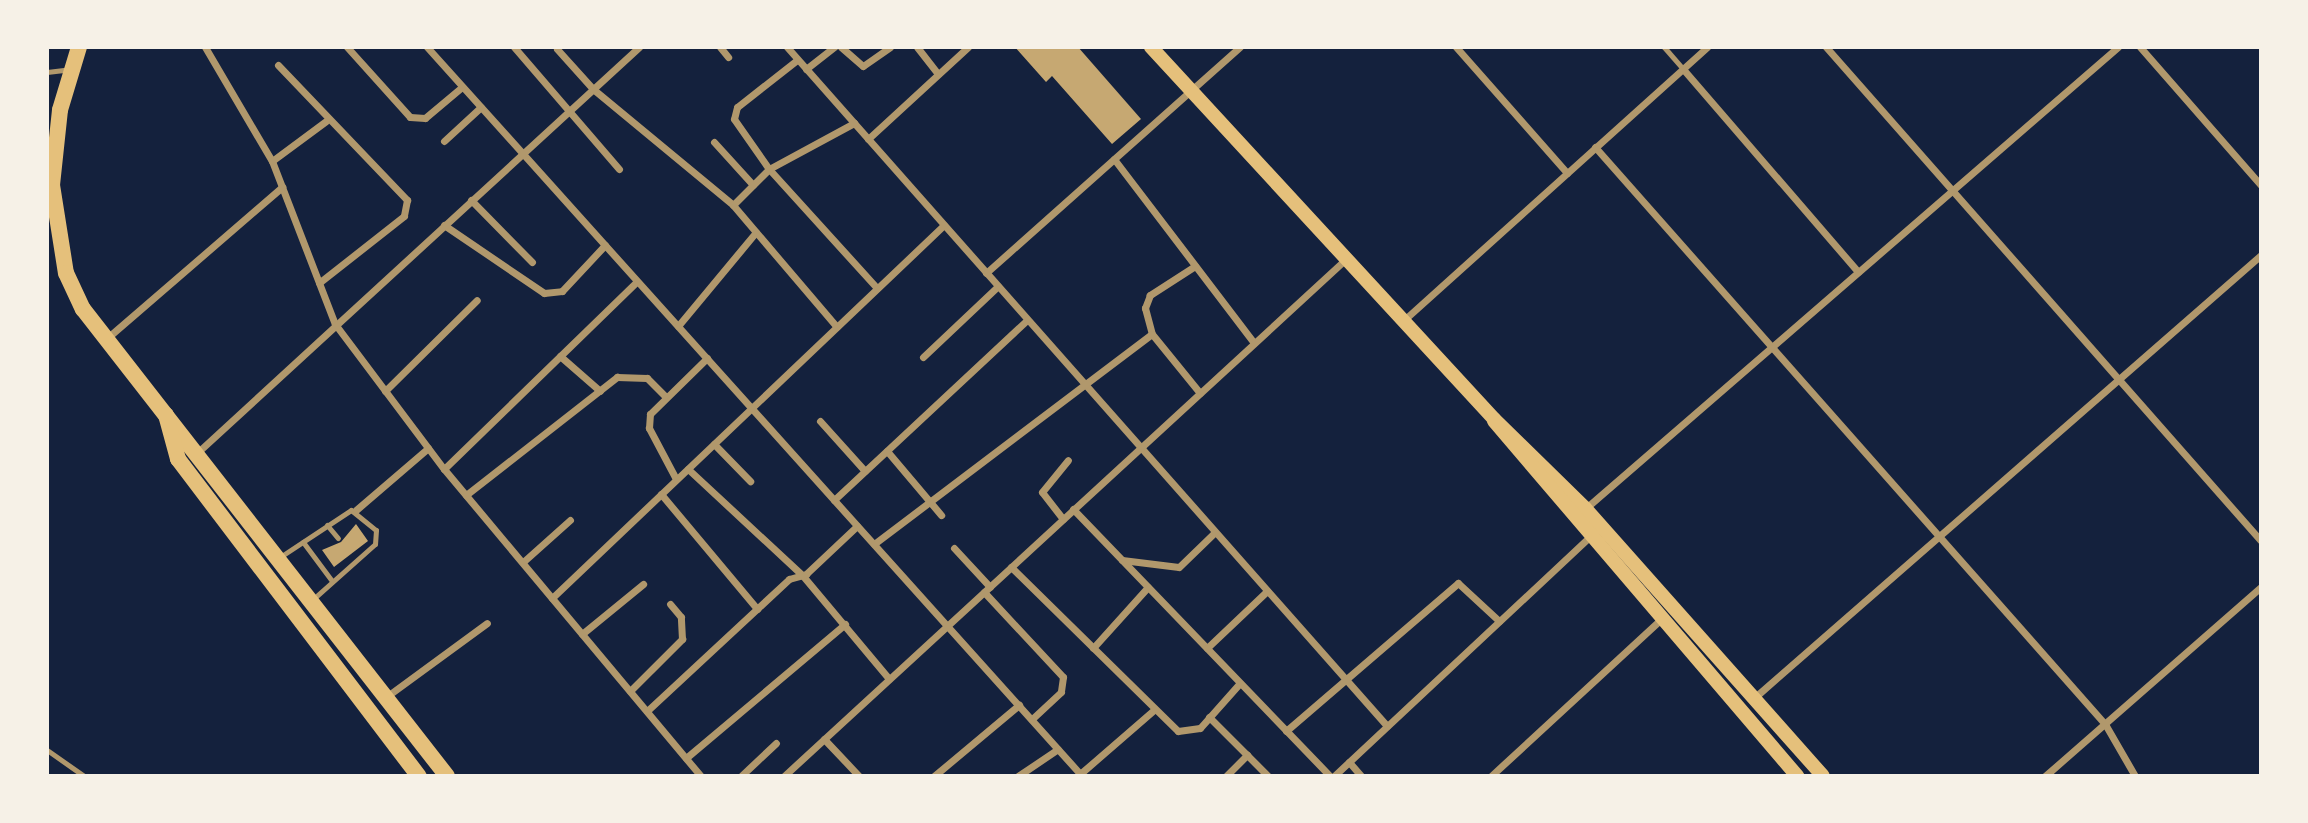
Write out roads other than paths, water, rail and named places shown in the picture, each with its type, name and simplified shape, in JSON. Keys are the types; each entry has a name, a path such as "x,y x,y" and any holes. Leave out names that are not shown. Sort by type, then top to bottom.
{"main road":[{"path":"79,47 54,116 55,229 66,272 103,342 198,452 383,699 446,776"},
{"path":"1151,47 1348,257 1494,419 1585,508 1823,776"},
{"path":"166,415 178,459 419,776"},
{"path":"1494,419 1589,537 1797,776"}],"street":[{"path":"205,47 272,161 335,324 444,469 701,776"},
{"path":"347,47 410,117 425,118 462,87"},
{"path":"427,47 1082,775 1155,709"},
{"path":"514,47 619,169"},
{"path":"198,452 639,47"},
{"path":"720,47 728,57"},
{"path":"786,47 1387,726"},
{"path":"806,69 834,47"},
{"path":"841,47 863,66 890,47"},
{"path":"916,47 938,74"},
{"path":"868,139 968,47"},
{"path":"986,273 1240,47"},
{"path":"1456,47 1567,173"},
{"path":"1404,320 1707,47"},
{"path":"1826,47 2261,541"},
{"path":"1585,508 2118,47"},
{"path":"2140,47 2261,185"},
{"path":"557,49 593,89 733,205 837,327"},
{"path":"797,60 737,107 734,119 769,169 877,288"},
{"path":"278,65 326,121 409,208 319,283"},
{"path":"1683,69 1858,272"},
{"path":"444,141 481,107"},
{"path":"272,161 326,121"},
{"path":"733,205 769,169 854,123"},
{"path":"714,142 752,185"},
{"path":"1595,148 2105,724 2135,776"},
{"path":"1114,159 1254,343"},
{"path":"103,342 282,187"},
{"path":"471,200 532,262"},
{"path":"444,225 544,293 562,291 605,245"},
{"path":"552,598 944,225"},
{"path":"678,327 756,232"},
{"path":"1753,698 2261,255"},
{"path":"784,776 1348,257"},
{"path":"1195,265 1150,295 1144,308 1152,334 1200,393"},
{"path":"444,469 637,281"},
{"path":"923,356 998,286"},
{"path":"385,391 477,300"},
{"path":"834,500 1027,320"},
{"path":"874,544 1152,334"},
{"path":"560,356 600,391"},
{"path":"676,479 649,428 664,396 707,358"},
{"path":"466,495 600,391 631,374 664,396"},
{"path":"820,421 865,471"},
{"path":"713,444 750,481"},
{"path":"356,510 429,448"},
{"path":"887,451 941,515"},
{"path":"1063,519 1042,492 1069,460"},
{"path":"688,468 803,576 889,679"},
{"path":"661,494 757,609"},
{"path":"1073,509 1332,776 1589,537"},
{"path":"523,562 570,520"},
{"path":"647,711 789,579 803,576 857,526"},
{"path":"1122,559 1179,567 1215,532"},
{"path":"954,548 1063,677 1061,692 1031,719"},
{"path":"1011,567 1178,731 1200,727 1240,683"},
{"path":"1286,731 1458,583 1499,621"},
{"path":"582,634 643,584"},
{"path":"1093,648 1148,587"},
{"path":"2045,776 2261,587"},
{"path":"1207,648 1267,591"},
{"path":"630,691 682,639 681,617 670,604"},
{"path":"1491,776 1661,619"},
{"path":"383,699 487,623"},
{"path":"686,758 845,624"},
{"path":"934,776 1018,705"},
{"path":"1209,717 1268,776"},
{"path":"824,739 859,776"},
{"path":"741,776 776,743"},
{"path":"1018,776 1058,749"},
{"path":"1226,776 1247,755"},
{"path":"1349,762 1361,776"}],"lane":[{"path":"1664,47 1683,69"},
{"path":"47,72 70,69"},
{"path":"278,559 327,525 356,510 378,537 310,603"},
{"path":"327,525 338,537"},
{"path":"303,542 332,581"},
{"path":"351,554 356,561"},
{"path":"47,750 84,776"}]}
